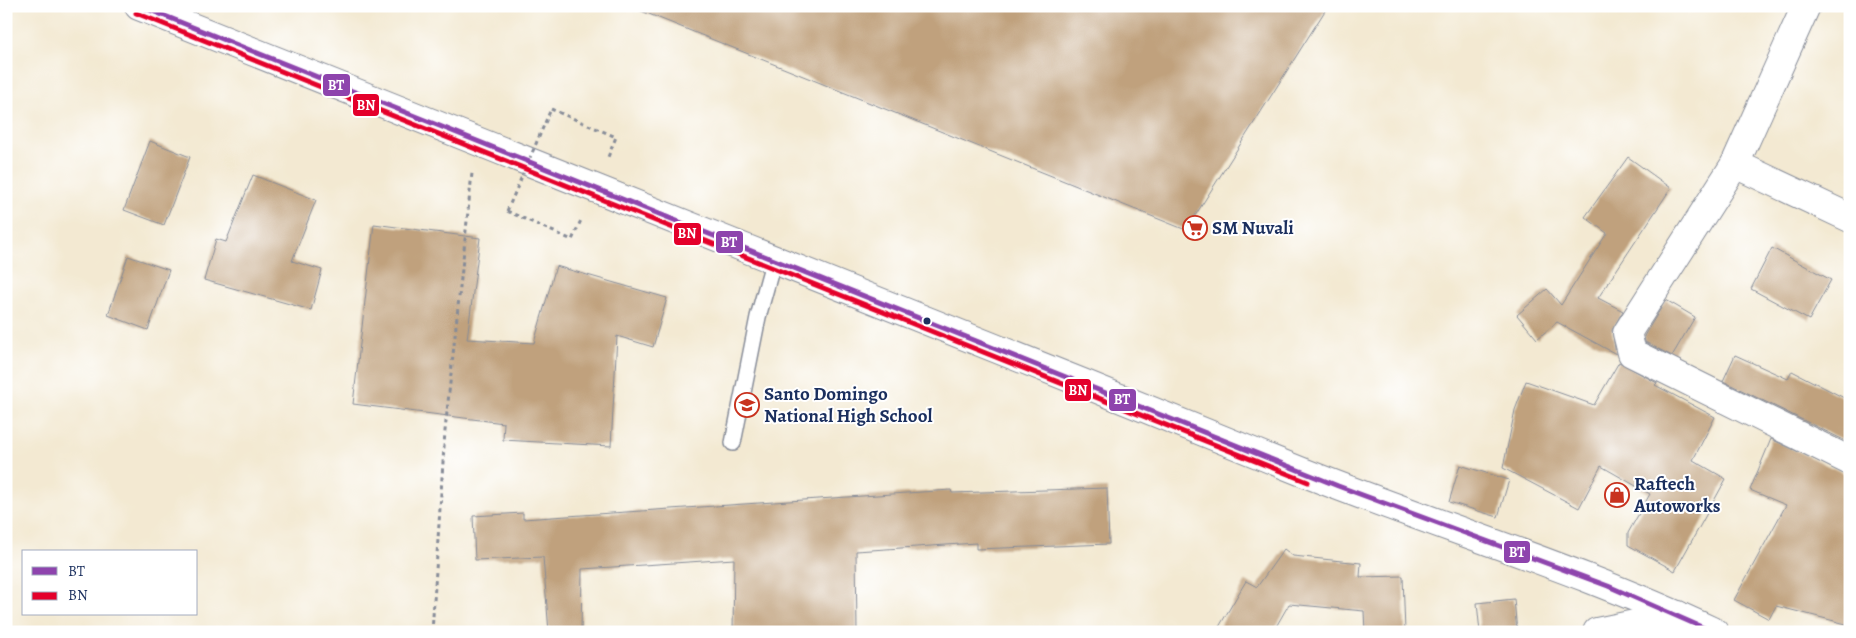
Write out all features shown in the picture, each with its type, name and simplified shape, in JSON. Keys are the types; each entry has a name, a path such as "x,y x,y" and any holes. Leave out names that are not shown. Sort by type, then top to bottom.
{"main road":[{"path":"139,6 1311,475 1501,544 1678,615 1714,632"},
{"path":"1806,6 1735,164 1627,333 1632,353 1850,461"},
{"path":"1735,164 1850,218"},
{"path":"1597,632 1678,615"}],"lane":[{"path":"733,443 758,317 774,259"}],"path":[{"path":"572,240 506,212 551,109 616,137"},
{"path":"432,632 445,431 475,140"}],"building":[{"path":"629,6 1328,6 1186,230"},
{"path":"150,141 190,157 164,225 124,210"},
{"path":"1628,157 1671,188 1598,298 1623,311 1612,330 1616,354 1557,322 1537,339 1517,315 1547,289 1561,305 1607,233 1585,217"},
{"path":"253,175 316,200 292,261 322,270 311,310 204,280 216,239 226,242"},
{"path":"374,224 480,238 467,339 534,343 556,266 667,298 653,347 617,336 611,446 503,440 504,423 353,404"},
{"path":"1772,248 1831,280 1809,320 1751,289"},
{"path":"128,256 169,270 148,330 108,315"},
{"path":"1666,300 1695,317 1672,356 1645,342 1644,336"},
{"path":"1735,355 1788,379 1792,371 1850,401 1850,443 1723,381"},
{"path":"1619,362 1657,383 1655,385 1715,417 1693,460 1726,479 1675,571 1628,545 1628,533 1650,494 1601,466 1579,508 1503,468 1515,410 1526,381 1594,405"},
{"path":"1771,439 1850,476 1850,625 1776,606 1769,619 1734,600 1786,505 1750,490"},
{"path":"1460,465 1509,480 1498,517 1449,502"},
{"path":"1107,488 1109,544 976,549 976,543 856,551 857,632 733,632 734,559 582,569 581,632 549,632 543,557 475,560 473,516 523,513 523,519 951,490 952,493"},
{"path":"1284,549 1293,556 1361,563 1360,577 1403,576 1405,632 1365,632 1364,611 1289,604 1273,632 1216,632 1246,581 1257,587"},
{"path":"1514,599 1517,632 1480,632 1477,603"}],"transit line":[{"name":"BT","path":"140,6 1338,486 1608,586 1713,632"},
{"name":"BN","path":"136,13 1308,482"}],"place":[{"name":"SM Nuvali","path":"1195,228"},
{"name":"Santo Domingo National High School","path":"747,405"},
{"name":"Raftech Autoworks","path":"1617,495"}]}
